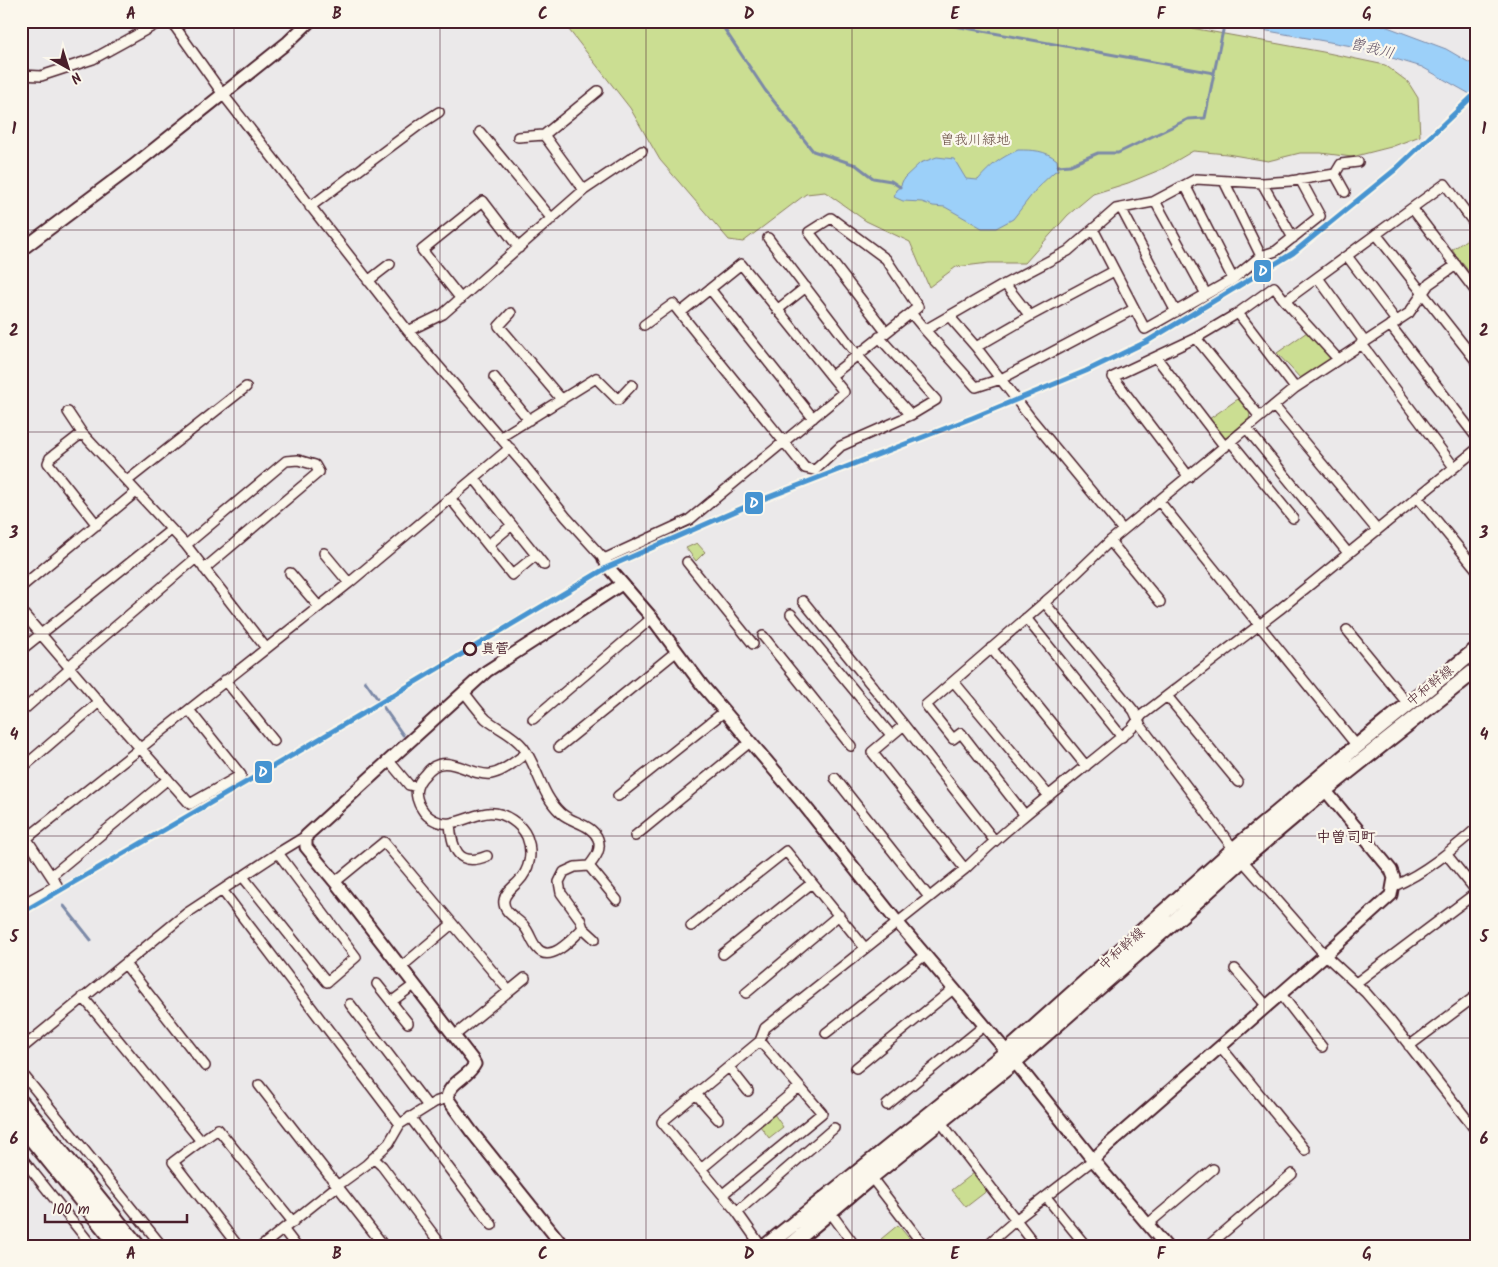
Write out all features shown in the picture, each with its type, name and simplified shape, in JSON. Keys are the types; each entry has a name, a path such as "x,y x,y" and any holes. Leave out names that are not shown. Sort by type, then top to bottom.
{"highway":[{"path":"21,1103 137,1246"},
{"path":"21,1125 119,1246"}],"main road":[{"name":"中和幹線","path":"766,1246 1010,1057 1178,918 1238,855 1357,746 1477,649"},
{"name":"中和幹線","path":"1238,855 1325,790 1477,669"},
{"name":"中和幹線","path":"795,1244 870,1178 940,1121 1010,1057"}],"street":[{"path":"21,75 41,76 93,59 162,21"},
{"path":"171,21 222,94 408,331 604,559 622,584 652,618 750,742 804,805 898,923 1166,1246"},
{"path":"21,250 133,166 288,42 310,21"},
{"path":"518,138 544,134 598,91"},
{"path":"310,207 439,112"},
{"path":"480,132 552,219"},
{"path":"544,134 584,190"},
{"path":"408,331 443,314 584,190 642,150"},
{"path":"1335,174 1341,164 1358,162"},
{"path":"925,330 1005,284 1068,251 1116,208 1155,201 1196,179 1262,183 1335,174"},
{"path":"1335,174 1344,192"},
{"path":"1093,229 1145,329 1233,279 1261,256 1276,251 1320,216 1300,179"},
{"path":"1224,181 1261,256"},
{"path":"1262,183 1293,238"},
{"path":"1285,301 1445,184 1477,226"},
{"path":"1185,185 1233,279"},
{"path":"1155,201 1206,294"},
{"path":"461,299 422,250 483,202 519,248"},
{"path":"1121,208 1176,312"},
{"path":"1412,208 1477,292"},
{"path":"644,324 673,304 805,468 815,470 841,446 911,415 936,400 883,335 810,232 831,218 886,260 918,307 883,335 858,356 831,376"},
{"path":"1376,234 1477,362"},
{"path":"768,238 858,356 911,415"},
{"path":"1347,256 1393,323 1477,438"},
{"path":"368,281 390,264"},
{"path":"604,559 690,520 844,392 741,264 680,313"},
{"path":"1024,814 961,733 953,739 926,705 1061,588 1123,530 1295,388 1408,313 1429,284 1456,265"},
{"path":"976,348 1030,316 1114,271"},
{"path":"1318,278 1454,467"},
{"path":"1005,284 1030,316"},
{"path":"777,310 806,287"},
{"path":"1189,477 1113,377 1196,338 1238,313 1274,287 1338,359"},
{"path":"710,289 813,418"},
{"path":"911,313 976,387 1001,379 1134,309"},
{"path":"511,313 498,326 562,400"},
{"path":"1238,313 1295,388"},
{"path":"949,316 1123,530"},
{"path":"1196,338 1260,418"},
{"path":"1156,356 1228,445 1293,518"},
{"path":"494,377 529,420"},
{"path":"501,437 596,378 618,400 632,385"},
{"path":"127,481 246,387"},
{"path":"1274,406 1377,530"},
{"path":"68,412 82,433 186,545 266,648"},
{"path":"1247,429 1348,553"},
{"path":"82,433 50,458 48,463 97,525"},
{"path":"21,905 57,885 24,834 189,710 349,583 510,448"},
{"path":"761,1246 723,1194 662,1122 760,1041 766,1028 965,869 1024,814 1122,737 1139,720 1142,714 1258,625 1477,449"},
{"path":"186,545 286,460 298,460 314,465 319,472 204,569"},
{"path":"474,478 544,565"},
{"path":"21,587 136,492"},
{"path":"450,498 512,575 536,555"},
{"path":"1418,498 1477,570"},
{"path":"1159,501 1357,746"},
{"path":"488,545 512,525"},
{"path":"21,650 171,530"},
{"path":"1110,541 1160,602"},
{"path":"324,553 349,583"},
{"path":"21,712 196,558"},
{"path":"687,562 753,644"},
{"path":"290,572 318,607"},
{"path":"21,1049 187,913 306,836 487,671 622,584"},
{"path":"803,601 994,840"},
{"path":"1044,602 1134,711 1141,726 1238,855 1324,955 1356,983 1391,1022 1477,1132"},
{"path":"21,610 99,702 190,804 242,775 189,710"},
{"path":"791,614 891,735"},
{"path":"533,718 652,618"},
{"path":"1026,618 1122,737"},
{"path":"1347,630 1408,704"},
{"path":"763,636 851,746"},
{"path":"992,648 1086,766"},
{"path":"559,747 677,651"},
{"path":"225,680 274,741"},
{"path":"954,682 1049,796"},
{"path":"464,692 486,718 521,745 536,771 544,792 560,812 570,820 594,832 600,848 596,857 589,866 575,867 564,872 559,882 561,893 580,919 583,928 595,939"},
{"path":"1167,696 1238,782"},
{"path":"21,769 99,702"},
{"path":"618,796 725,711"},
{"path":"904,725 872,752 965,869"},
{"path":"635,836 750,742"},
{"path":"527,753 500,771 491,774 481,774 451,764 438,765 426,772 417,787 417,799 425,814 435,821 450,824 477,814 492,813 505,815 517,823 527,836 530,864 520,880 507,893 504,900 506,910 530,932 539,951 548,953 558,951 583,928"},
{"path":"389,761 409,784 417,787"},
{"path":"835,778 929,897"},
{"path":"51,876 168,779"},
{"path":"987,1245 1017,1219 1093,1160 1108,1144 1391,895 1394,878 1391,870 1325,790"},
{"path":"450,824 453,844 459,855 470,860 487,856"},
{"path":"1394,886 1446,855 1477,828"},
{"path":"306,836 306,846 475,1064 472,1070 450,1088 447,1098"},
{"path":"335,882 384,842 509,991"},
{"path":"691,926 786,852 865,948"},
{"path":"243,877 327,982 356,957 278,853"},
{"path":"1356,983 1477,892 1446,855"},
{"path":"589,866 618,900"},
{"path":"723,954 812,883"},
{"path":"222,890 400,1124"},
{"path":"746,993 839,915"},
{"path":"400,968 452,924"},
{"path":"826,1033 924,954"},
{"path":"125,964 205,1066"},
{"path":"1235,969 1266,1005"},
{"path":"454,1036 525,978"},
{"path":"377,984 408,1023"},
{"path":"391,1002 414,985"},
{"path":"856,1068 953,989"},
{"path":"1280,993 1322,1046"},
{"path":"1409,1046 1477,995"},
{"path":"83,997 201,1141"},
{"path":"350,1004 428,1106"},
{"path":"887,1105 984,1026"},
{"path":"723,1194 822,1113 760,1041"},
{"path":"1220,1046 1305,1150"},
{"path":"729,1067 748,1091"},
{"path":"21,1072 162,1246"},
{"path":"259,1085 384,1246"},
{"path":"702,1169 799,1087"},
{"path":"696,1094 718,1119"},
{"path":"262,1246 373,1158 389,1142 400,1124 428,1106 447,1098"},
{"path":"447,1098 563,1246"},
{"path":"410,1117 492,1225"},
{"path":"940,1121 1036,1246"},
{"path":"737,1212 834,1128"},
{"path":"238,1246 173,1162 218,1129 293,1222"},
{"path":"21,1157 92,1246"},
{"path":"373,1158 382,1166 442,1246"},
{"path":"1148,1224 1214,1169"},
{"path":"1208,1246 1292,1174"},
{"path":"870,1178 924,1246"},
{"path":"1046,1196 1086,1246"},
{"path":"830,1212 855,1246"},
{"path":"283,1229 296,1246"}],"green space":[{"name":"曽我川緑地","path":"562,21 1153,21 1385,65 1408,82 1418,98 1420,136 1391,147 1352,157 1321,153 1300,153 1268,161 1227,154 1193,151 1162,169 1128,183 1093,194 1068,215 1025,263 989,263 956,267 929,287 910,242 866,221 825,192 806,194 743,242 729,240 660,160 630,108"},
{"path":"1477,232 1477,282 1452,250"},
{"path":"1307,332 1331,359 1301,379 1277,353"},
{"path":"1238,399 1250,412 1249,421 1225,440 1209,419"},
{"path":"697,543 705,552 696,561 686,548"},
{"path":"774,1114 783,1127 769,1138 760,1126"},
{"path":"974,1173 988,1190 966,1207 952,1190"},
{"path":"898,1225 913,1243 910,1246 887,1246 881,1239"}],"water":[{"name":"曽我川","path":"1212,21 1369,21 1377,23 1446,49 1477,67 1477,98 1422,67 1352,46"},
{"path":"1018,150 1048,154 1057,160 1058,170 1038,187 1013,219 996,228 982,228 945,207 933,206 922,202 903,201 894,197 904,178 920,163 937,157 954,159 966,179 978,180 996,162"}],"waterway":[{"path":"719,21 765,90 813,151 856,165 873,178 891,181 900,187"},
{"path":"927,21 1214,73 1205,118 1188,119 1118,153 1098,153 1070,165 1058,166"},
{"path":"1214,73 1225,21"},
{"path":"365,681 403,735"},
{"path":"64,906 91,940"}],"transit line":[{"name":"D","path":"21,913 296,753 608,567 761,500 972,418 1086,371 1146,342 1293,253 1396,169 1477,92"}],"place":[{"name":"真菅","path":"470,649"}],"district":[{"name":"中曽司町","path":"1346,838"}]}
